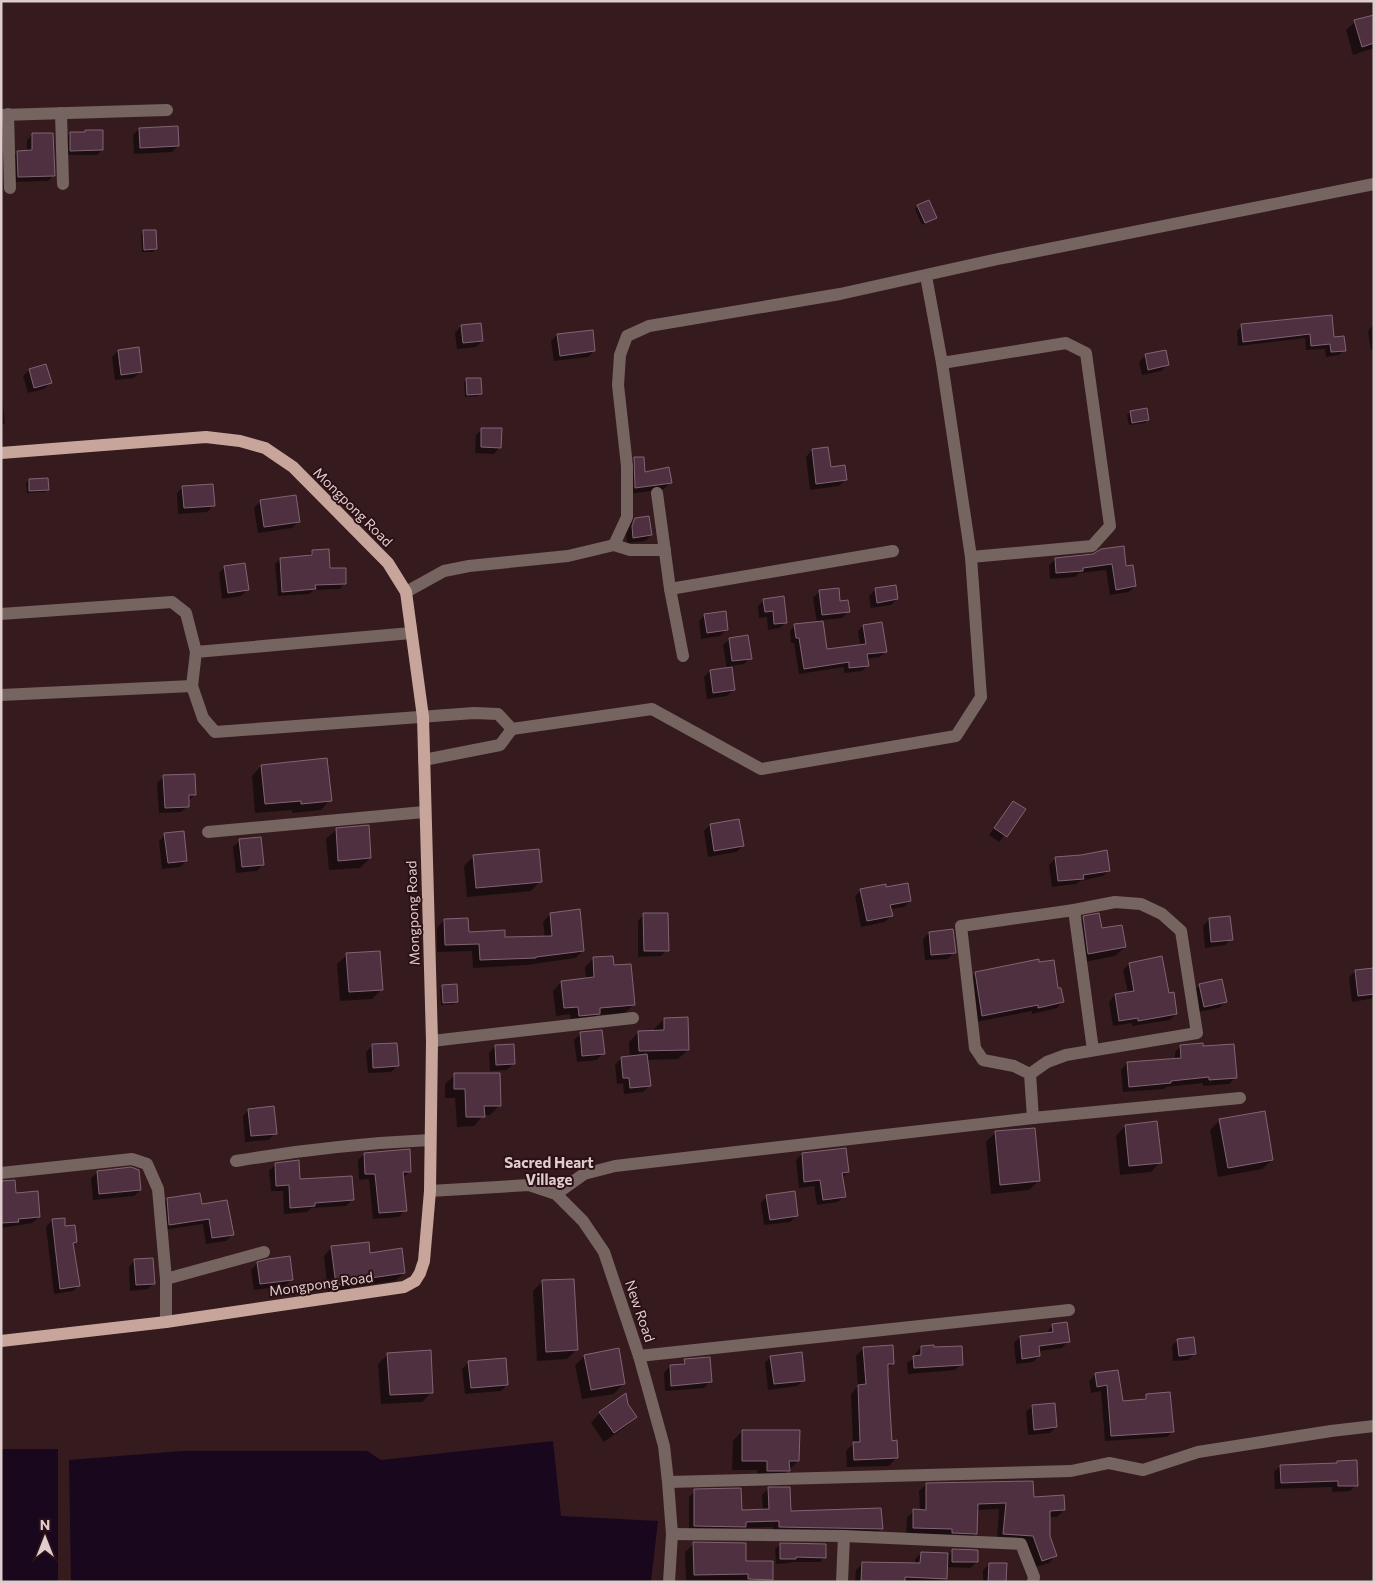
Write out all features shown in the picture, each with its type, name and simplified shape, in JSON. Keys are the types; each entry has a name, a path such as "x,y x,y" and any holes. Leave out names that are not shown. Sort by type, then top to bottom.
{"main road":[{"name":"Mongpong Road","path":"1,453 206,437 240,441 265,448 293,467 388,563 406,592 422,717 432,1040 430,1191 424,1261 415,1281 404,1287 166,1322 1,1341"}],"street":[{"path":"10,188 5,114 167,110"},
{"path":"62,113 63,184"},
{"path":"614,545 627,516 627,466 618,385 620,355 628,336 649,326 840,294 998,259 1374,184"},
{"path":"424,760 500,744 512,729 652,709 761,769 956,736 981,697 971,557 942,363 926,276"},
{"path":"942,363 1066,343 1086,352 1110,526 1092,546 971,557"},
{"path":"657,493 670,589 683,656"},
{"path":"406,592 444,571 469,566 568,556 614,545 630,550 665,550"},
{"path":"670,589 893,551"},
{"path":"1,614 172,602 186,613 196,652 192,686 203,718 215,732 474,712 498,714 512,729"},
{"path":"196,652 411,633"},
{"path":"1,695 192,686"},
{"path":"208,832 424,812"},
{"path":"1115,902 1141,904 1162,914 1181,931 1197,1033 1066,1055 1030,1074 1014,1066 983,1060 975,1048 961,926 1074,910 1115,902"},
{"path":"1074,910 1093,1050"},
{"path":"432,1040 633,1018"},
{"path":"1030,1074 1033,1118"},
{"path":"556,1194 584,1174 615,1166 1033,1118 1240,1098"},
{"path":"236,1161 300,1150 383,1142 430,1140"},
{"path":"1,1172 132,1159 147,1164 158,1189 166,1279 166,1322"},
{"name":"New Road","path":"430,1191 530,1185 556,1194 583,1221 604,1252 640,1356 664,1446 672,1534 669,1582"},
{"path":"166,1279 264,1252"},
{"path":"640,1356 1068,1310"},
{"path":"668,1482 1070,1471 1109,1463 1143,1470 1198,1452 1374,1426"},
{"path":"672,1534 844,1536 1021,1544 1034,1577 1033,1582"},
{"path":"842,1582 844,1536"}],"shaded area":[{"path":"553,1441 561,1516 658,1521 651,1582 71,1582 69,1460 182,1451 367,1451 381,1460"},
{"path":"1,1449 58,1449 58,1582 1,1582"}],"building":[{"path":"1374,15 1374,43 1362,47 1354,20"},
{"path":"178,126 179,146 140,148 139,128"},
{"path":"85,130 103,130 103,150 70,151 70,132 85,132"},
{"path":"32,133 53,133 55,176 18,177 17,151 32,150"},
{"path":"929,200 937,218 925,223 917,205"},
{"path":"143,230 156,230 157,249 144,250"},
{"path":"1332,315 1334,337 1344,336 1346,351 1331,352 1330,344 1311,346 1310,334 1243,342 1241,324"},
{"path":"481,323 483,341 463,343 461,325"},
{"path":"593,330 595,351 560,356 557,334"},
{"path":"139,347 142,372 121,375 118,350"},
{"path":"1166,350 1169,365 1148,370 1145,354"},
{"path":"46,364 52,383 34,388 29,369"},
{"path":"466,378 481,378 482,394 467,395"},
{"path":"1147,408 1149,420 1132,423 1130,411"},
{"path":"481,428 502,428 501,448 481,447"},
{"path":"828,447 831,467 845,465 847,480 816,484 812,449"},
{"path":"634,457 644,457 645,472 669,467 672,483 635,488"},
{"path":"48,478 49,490 29,491 29,479"},
{"path":"213,484 215,506 184,508 182,486"},
{"path":"296,495 300,522 264,527 260,500"},
{"path":"649,516 652,535 633,538 632,526 635,518"},
{"path":"1124,546 1126,566 1133,565 1136,586 1116,590 1112,564 1083,568 1083,571 1056,573 1055,558 1093,554 1101,549"},
{"path":"329,549 330,568 346,568 346,584 315,585 316,589 282,592 280,558 312,555 312,550"},
{"path":"245,563 249,590 228,593 224,566"},
{"path":"896,585 898,599 877,603 875,588"},
{"path":"839,588 840,601 848,600 850,612 822,615 819,590"},
{"path":"784,596 787,623 774,624 773,611 765,612 763,599"},
{"path":"726,611 728,630 707,633 704,614"},
{"path":"823,621 827,649 866,644 863,625 882,622 887,652 867,654 869,666 849,668 849,662 804,669 799,638 796,638 794,624"},
{"path":"748,635 752,659 732,661 729,638"},
{"path":"732,667 735,690 713,693 710,670"},
{"path":"327,758 332,801 301,804 301,801 265,804 261,765"},
{"path":"195,774 196,795 189,795 189,807 165,808 163,775"},
{"path":"1013,801 1026,809 1007,837 994,828"},
{"path":"739,819 744,846 714,851 710,824"},
{"path":"369,825 371,858 338,861 336,828"},
{"path":"184,831 187,861 168,863 164,833"},
{"path":"261,837 264,865 242,867 239,839"},
{"path":"539,849 542,882 476,888 473,855"},
{"path":"1107,850 1110,871 1083,875 1084,879 1058,881 1055,857"},
{"path":"908,883 911,901 890,905 893,916 867,921 860,889 886,884 886,887"},
{"path":"580,909 584,951 536,958 480,960 479,944 445,945 444,919 468,918 469,932 505,930 505,937 552,936 550,913"},
{"path":"643,913 668,913 669,951 644,951"},
{"path":"1099,913 1102,928 1122,925 1126,947 1088,954 1083,916"},
{"path":"1230,916 1233,940 1211,942 1209,918"},
{"path":"953,929 956,953 931,955 929,932"},
{"path":"380,951 383,990 349,992 346,953"},
{"path":"613,956 614,965 631,964 635,1005 600,1008 600,1014 579,1016 578,1007 564,1008 561,981 594,977 593,957"},
{"path":"1162,956 1169,993 1174,992 1177,1014 1138,1021 1138,1018 1119,1021 1115,994 1134,991 1129,963"},
{"path":"1039,959 1039,962 1054,960 1058,988 1061,988 1064,1002 1038,1008 1038,1005 982,1016 975,972"},
{"path":"1374,968 1374,994 1358,996 1355,970"},
{"path":"1222,979 1227,1002 1204,1007 1199,984"},
{"path":"457,984 458,1002 443,1003 442,985"},
{"path":"688,1017 689,1050 639,1051 638,1031 664,1030 664,1018"},
{"path":"602,1030 605,1054 582,1056 580,1032"},
{"path":"397,1043 399,1066 373,1068 372,1044"},
{"path":"1203,1043 1203,1046 1234,1044 1237,1078 1209,1080 1209,1077 1129,1087 1127,1062 1181,1058 1180,1045"},
{"path":"514,1044 515,1064 496,1065 495,1045"},
{"path":"647,1054 651,1086 630,1088 629,1078 623,1078 621,1057"},
{"path":"454,1073 500,1073 501,1106 484,1106 485,1117 466,1117 465,1089 454,1089"},
{"path":"274,1106 277,1134 251,1136 248,1109"},
{"path":"1265,1111 1273,1160 1228,1168 1219,1119"},
{"path":"1157,1121 1162,1163 1129,1166 1125,1125"},
{"path":"1035,1128 1040,1181 1000,1185 995,1131"},
{"path":"846,1148 849,1172 842,1173 846,1197 823,1200 820,1180 804,1182 802,1153"},
{"path":"410,1149 411,1172 403,1172 407,1211 379,1213 375,1174 365,1174 364,1153"},
{"path":"299,1160 300,1179 352,1176 354,1200 315,1203 315,1206 290,1208 289,1185 276,1186 275,1163"},
{"path":"131,1167 139,1170 141,1190 99,1194 97,1171"},
{"path":"15,1180 16,1193 38,1191 40,1217 18,1219 19,1222 1,1223 1,1181"},
{"path":"795,1191 798,1216 770,1220 766,1195"},
{"path":"200,1193 202,1204 227,1200 234,1235 212,1238 209,1219 169,1225 167,1198"},
{"path":"65,1218 65,1226 75,1225 77,1242 73,1243 80,1286 60,1289 52,1219"},
{"path":"369,1242 370,1253 402,1248 405,1273 357,1280 358,1283 336,1285 331,1246"},
{"path":"290,1256 293,1280 260,1284 257,1262"},
{"path":"153,1258 155,1284 136,1285 134,1259"},
{"path":"574,1279 578,1350 546,1352 542,1280"},
{"path":"1067,1322 1070,1342 1039,1346 1040,1356 1022,1359 1020,1336 1053,1332 1052,1324"},
{"path":"1194,1337 1196,1354 1179,1356 1177,1339"},
{"path":"893,1345 894,1364 888,1364 888,1375 892,1441 897,1440 898,1458 854,1460 853,1442 860,1442 858,1385 866,1384 863,1347"},
{"path":"934,1345 934,1347 962,1346 963,1365 914,1368 913,1356 921,1355 921,1346"},
{"path":"619,1348 625,1384 591,1390 584,1355"},
{"path":"431,1350 433,1393 390,1395 387,1353"},
{"path":"802,1352 805,1381 774,1384 770,1356"},
{"path":"710,1357 712,1382 671,1386 670,1365 685,1364 684,1359"},
{"path":"506,1358 508,1385 471,1388 468,1361"},
{"path":"1118,1370 1123,1401 1146,1399 1146,1394 1170,1392 1174,1432 1111,1436 1107,1385 1097,1387 1095,1373"},
{"path":"626,1393 628,1404 637,1417 614,1433 599,1412"},
{"path":"1055,1403 1057,1427 1034,1430 1032,1405"},
{"path":"742,1430 800,1430 799,1461 789,1461 790,1471 767,1471 767,1461 742,1461"},
{"path":"1357,1460 1358,1486 1338,1486 1338,1481 1281,1483 1280,1465 1337,1463 1337,1461"},
{"path":"1033,1481 1034,1497 1064,1495 1065,1510 1050,1511 1050,1536 1057,1556 1042,1561 1033,1536 1003,1534 1006,1503 978,1504 977,1534 952,1533 952,1529 913,1528 913,1509 926,1510 926,1483"},
{"path":"768,1487 790,1487 791,1511 881,1508 883,1529 779,1527 779,1521 746,1522 746,1527 694,1526 694,1489 741,1488 742,1510 769,1509"},
{"path":"693,1542 746,1543 746,1561 773,1561 773,1580 748,1579 748,1574 694,1575"},
{"path":"780,1543 826,1544 826,1558 796,1557 796,1559 780,1559"},
{"path":"952,1549 978,1550 978,1562 952,1562"},
{"path":"921,1552 948,1553 947,1579 905,1577 905,1582 861,1581 862,1562 920,1563"},
{"path":"989,1563 1007,1563 1006,1582 988,1582"}],"district":[{"name":"Sacred Heart Village","path":"549,1172"}]}
